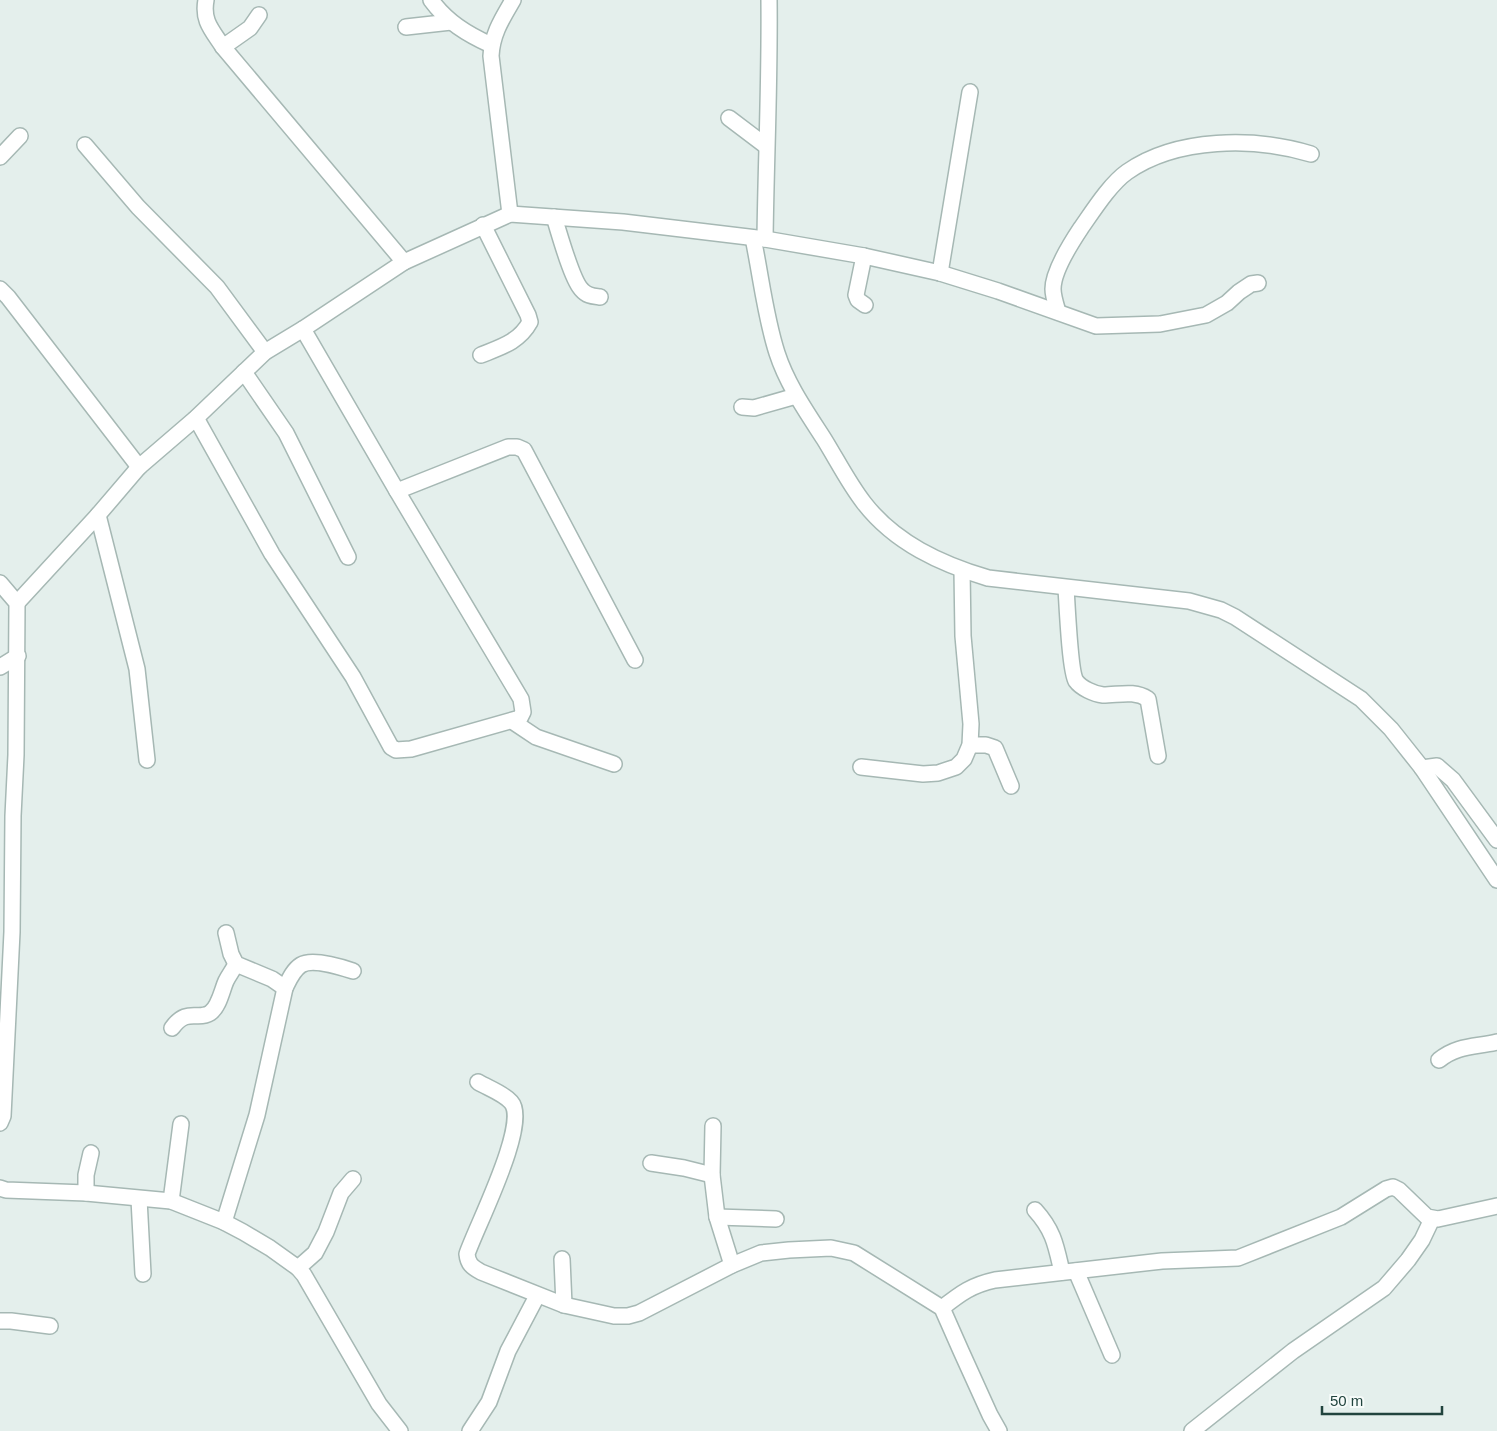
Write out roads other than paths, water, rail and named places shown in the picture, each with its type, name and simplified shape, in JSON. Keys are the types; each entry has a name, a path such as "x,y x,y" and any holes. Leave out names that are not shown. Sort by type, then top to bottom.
{"street":[{"path":"206,0 205,16 223,47 404,262"},
{"path":"431,0 451,22 467,34 491,46"},
{"path":"510,214 491,46 496,28 513,0"},
{"path":"769,0 766,146 759,238 770,328 777,353 796,396 864,503 886,527 915,548 962,570 988,578 1189,602 1221,610 1235,617 1361,699 1391,729 1422,768 1497,880"},
{"path":"223,47 250,28 259,15"},
{"path":"406,27 451,22"},
{"path":"940,273 970,92"},
{"path":"728,118 766,146"},
{"path":"0,157 20,136"},
{"path":"1058,312 1053,289 1060,264 1077,234 1105,195 1126,172 1153,158 1188,147 1219,143 1254,144 1294,149 1311,154"},
{"path":"85,145 138,207 217,287 265,352"},
{"path":"17,602 139,467 196,418 265,352 404,262 510,214 632,223 759,238 864,256 940,273 998,291 1096,326 1160,324 1206,315 1227,303 1251,284 1258,283"},
{"path":"554,217 564,251 581,290 589,295 600,297"},
{"path":"481,355 514,340 525,330 530,322 483,225"},
{"path":"864,256 856,295 858,300 865,305"},
{"path":"0,289 139,467"},
{"path":"196,418 272,554 354,677 391,747 396,750 411,750 520,718 523,712 522,699 397,491 303,329"},
{"path":"244,372 286,433 348,557"},
{"path":"742,408 754,408 796,396"},
{"path":"397,491 508,447 517,447 524,450 636,660"},
{"path":"98,514 135,660 147,760"},
{"path":"861,767 923,774 938,773 956,767 964,758 970,745 971,724 962,636 962,570"},
{"path":"0,583 17,602 18,656 16,754 7,817 12,932 2,1116 0,1123"},
{"path":"1066,588 1072,666 1075,680 1084,688 1101,695 1128,693 1148,699 1158,756"},
{"path":"0,667 18,656"},
{"path":"512,721 536,737 614,764"},
{"path":"970,745 986,745 995,748 1011,786"},
{"path":"1422,768 1437,766 1453,780 1497,840"},
{"path":"226,933 231,954 236,964 272,979 285,988"},
{"path":"224,1222 257,1115 285,988 292,974 302,964 312,962 353,971"},
{"path":"172,1028 177,1021 187,1016 195,1014 204,1016 213,1010 236,964"},
{"path":"1439,1060 1448,1052 1497,1042"},
{"path":"478,1082 512,1103 516,1116 513,1136 500,1173 467,1254 468,1261 472,1267 564,1306 614,1316 639,1313 732,1265 761,1253 831,1248 854,1253 942,1308 999,1431"},
{"path":"171,1201 181,1124"},
{"path":"713,1126 712,1175 717,1218 732,1265"},
{"path":"86,1193 86,1175 91,1153"},
{"path":"651,1163 712,1175"},
{"path":"298,1268 315,1253 326,1232 341,1193 353,1179"},
{"path":"0,1188 6,1190 86,1193 171,1201 224,1222 270,1248 298,1268 308,1281 379,1404 400,1431"},
{"path":"942,1308 976,1284 995,1280 1162,1260 1238,1258 1341,1217 1386,1189 1393,1188 1399,1190 1427,1217 1432,1219 1497,1206"},
{"path":"139,1199 143,1274"},
{"path":"1035,1210 1047,1222 1069,1271 1112,1355"},
{"path":"717,1218 776,1219"},
{"path":"1192,1431 1293,1351 1384,1288 1422,1240 1432,1219"},
{"path":"562,1259 564,1306"},
{"path":"470,1431 489,1402 508,1351 537,1296"},
{"path":"0,1321 50,1326"}]}
